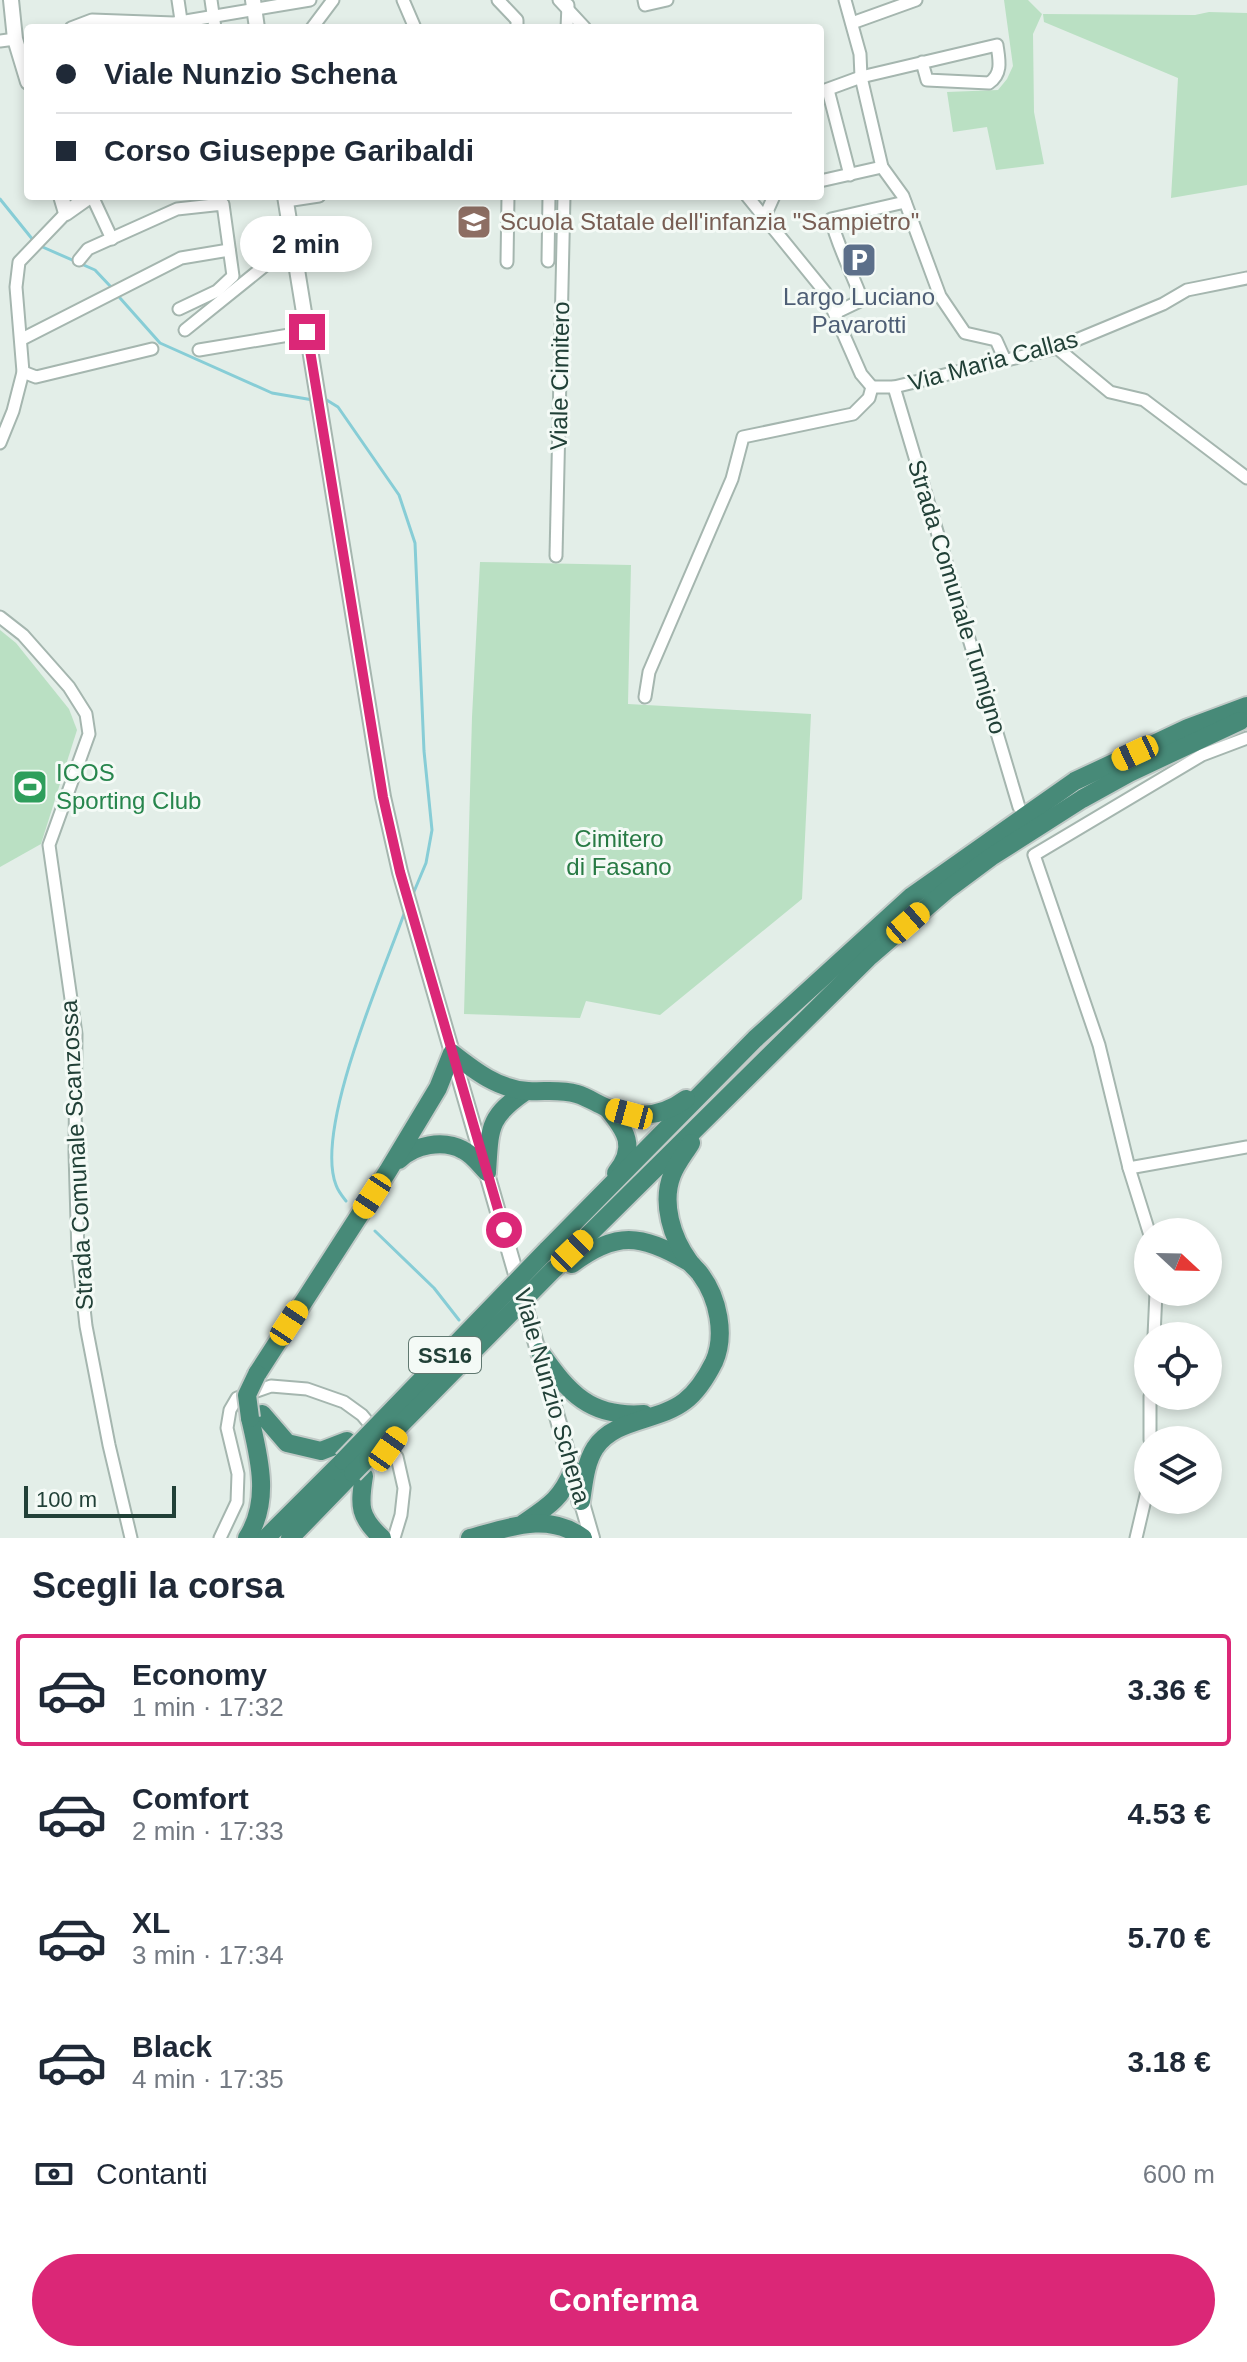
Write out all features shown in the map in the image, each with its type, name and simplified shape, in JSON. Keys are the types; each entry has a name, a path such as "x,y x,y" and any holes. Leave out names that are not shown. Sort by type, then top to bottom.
{"highway":[{"name":"SS16","path":"290,1538 547,1250 755,1039 912,896 1075,781 1188,728 1247,706"},
{"name":"SS16","path":"413,1399 554,1273 868,958 948,889 991,857 1082,799 1129,773 1247,718"},
{"path":"247,1538 254,1527 262,1500 256,1416 257,1374 388,1171 438,1088 452,1053 487,1080 526,1091 554,1089 580,1095 608,1109 649,1116 671,1111 755,1039"},
{"path":"581,1501 586,1469 595,1447 613,1430 685,1402 701,1385 715,1360 721,1336 716,1308 702,1275 675,1238 668,1209 671,1176 690,1145 753,1072"},
{"path":"487,1172 490,1130 501,1108 526,1091"},
{"path":"583,1215 622,1166 629,1145 624,1128 608,1109"},
{"path":"388,1171 410,1149 441,1145 464,1150 487,1172"},
{"path":"554,1273 594,1248 622,1239 657,1244 690,1262"},
{"path":"540,1352 575,1396 597,1409 627,1415 662,1412"},
{"path":"256,1416 287,1443 321,1451 347,1441 413,1399"},
{"path":"353,1470 367,1524 382,1538"},
{"name":"SS16","path":"266,1538 353,1470"},
{"path":"524,1523 554,1503 565,1489 573,1470"},
{"path":"470,1538 524,1523 556,1524 591,1538"}],"street":[{"path":"11,0 15,43 24,70"},
{"path":"178,0 181,24"},
{"path":"211,0 214,22"},
{"path":"315,24 333,0"},
{"path":"498,0 517,20 517,24"},
{"path":"644,0 645,5 667,0"},
{"path":"845,0 860,54 861,77 882,167 905,202 940,296 965,333 996,340 1005,360"},
{"path":"852,23 916,0"},
{"path":"192,24 214,22 254,4 302,1"},
{"path":"565,2 567,24"},
{"path":"565,2 582,24"},
{"path":"409,3 414,24"},
{"path":"254,4 256,24"},
{"path":"82,24 92,20 163,24"},
{"path":"850,175 824,91 861,77 922,62 997,45 998,72 989,83 927,80 922,62"},
{"path":"824,180 882,167"},
{"path":"62,200 66,213"},
{"path":"0,443 13,411 23,372 16,287 19,262 66,213 85,200"},
{"path":"93,200 112,239"},
{"path":"174,200 177,209"},
{"name":"Viale Nunzio Schena","path":"285,200 383,797 400,872 591,1538"},
{"path":"507,262 508,200"},
{"path":"548,261 549,200"},
{"name":"Viale Cimitero","path":"556,556 564,200"},
{"path":"645,697 649,672 732,479 743,437 853,414 869,398 872,387 861,374 825,292 751,200"},
{"path":"765,216 772,200"},
{"path":"835,313 862,300 839,249 831,219 905,202"},
{"path":"79,260 88,249 177,209 223,204 233,276 217,291 179,309"},
{"path":"22,339 181,258 229,250"},
{"path":"185,330 278,255 294,250"},
{"name":"Via Maria Callas","path":"872,387 894,387 1057,348 1163,304 1187,290 1247,278"},
{"path":"199,350 307,332"},
{"path":"1057,348 1110,392 1144,400 1247,478"},
{"path":"23,372 36,377 152,349"},
{"name":"Strada Comunale Tumigno","path":"894,387 1019,807"},
{"name":"Strada Comunale Scanzossa","path":"0,617 23,635 69,687 86,714 89,734 49,845 76,1034 75,1167 78,1254 86,1326 131,1538"},
{"path":"1145,1218 1099,1045 1034,855 1202,755 1247,738"},
{"path":"1129,1168 1247,1147"},
{"path":"220,1538 237,1502 238,1474 227,1428 230,1410 237,1398 271,1386 307,1389 344,1402 362,1415 397,1457 404,1488 394,1538"},
{"path":"1136,1538 1142,1514"}],"green space":[{"path":"1004,0 1028,0 1042,14 1033,34 1034,112 1044,164 996,170 987,127 953,132 947,92 998,90 1007,79 1013,66"},
{"path":"1209,12 1247,13 1247,185 1171,198 1178,78 1044,22 1043,14 1195,15"},
{"name":"Cimitero di Fasano","path":"480,562 631,565 628,704 811,714 802,899 660,1015 586,1001 580,1018 464,1014 472,717"},
{"name":"ICOS Sporting Club","path":"0,630 16,643 69,709 77,730 41,844 0,867"}],"waterway":[{"path":"0,199 33,240"},
{"path":"38,245 95,270 111,287"},
{"path":"120,298 160,343 272,393 313,400"},
{"path":"325,399 338,407 399,495 415,543 424,751 432,830 426,863 413,894"},
{"path":"346,1201 336,1185 332,1160 334,1127 342,1090 367,1011 404,914"},
{"path":"375,1231 434,1288 459,1320"}],"place":[{"name":"Scuola Statale dell'infanzia \"Sampietro\"","path":"474,222"},
{"name":"Largo Luciano Pavarotti","path":"859,260"},
{"name":"ICOS Sporting Club","path":"30,787"}],"route":[{"path":"307,332 383,797 400,872 504,1230"}]}
